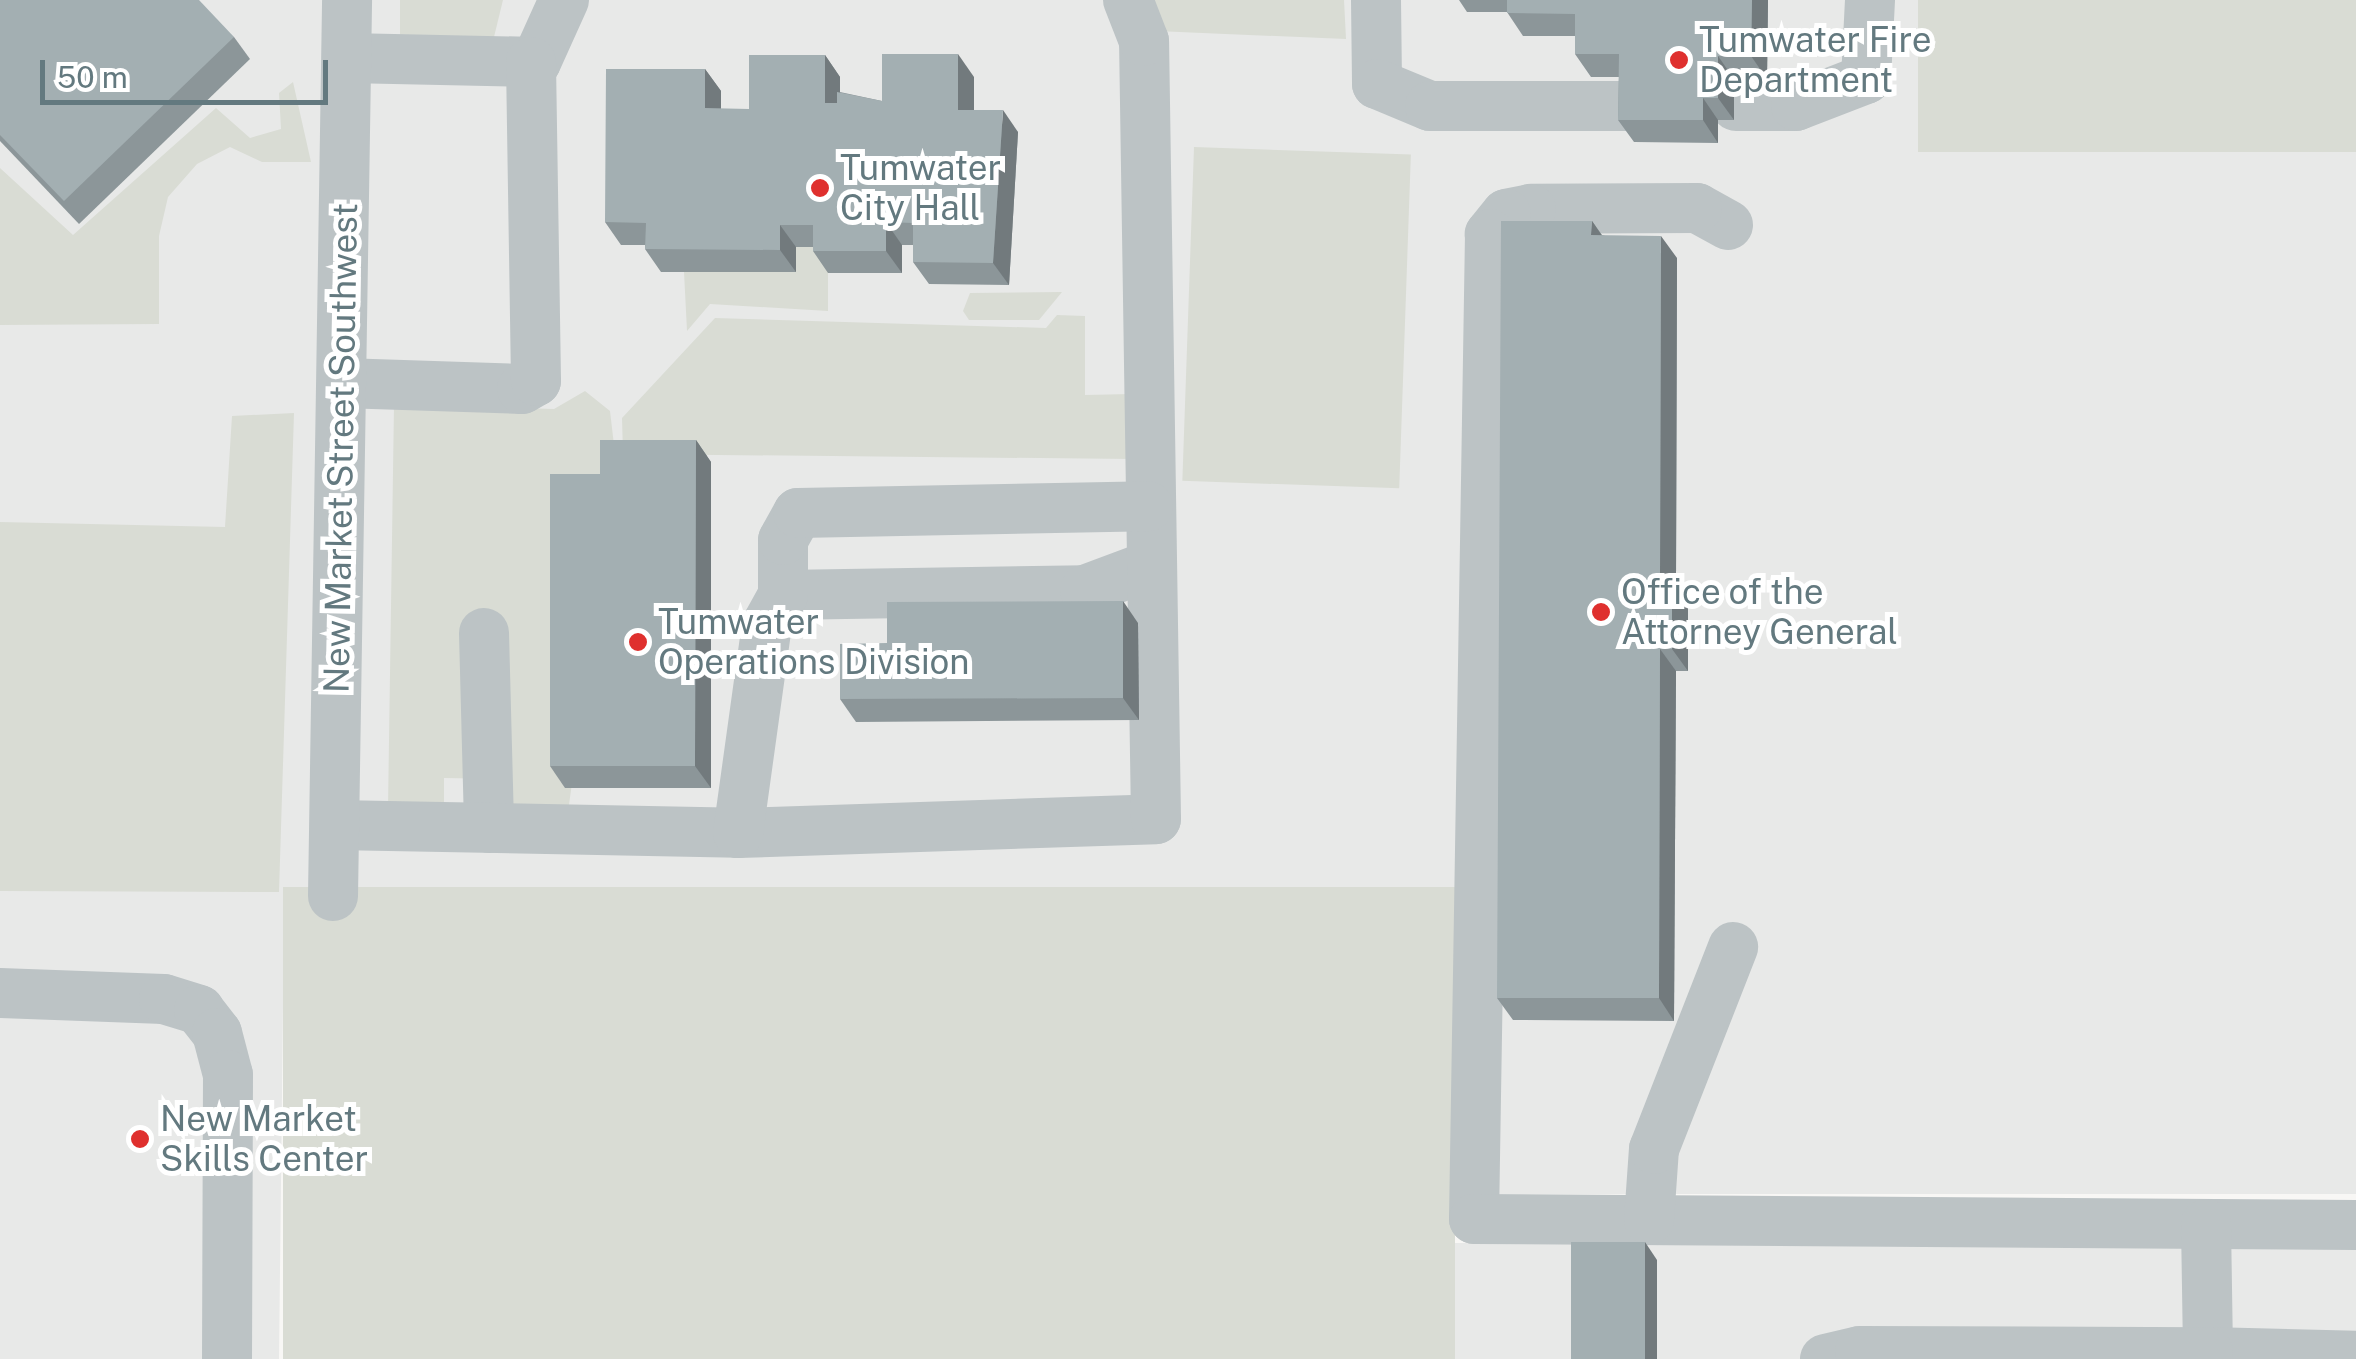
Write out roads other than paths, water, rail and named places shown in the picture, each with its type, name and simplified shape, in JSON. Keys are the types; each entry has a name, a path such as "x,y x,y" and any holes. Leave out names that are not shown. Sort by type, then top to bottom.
{"lane":[{"name":"New Market Street Southwest","path":"334,896 348,0"},
{"path":"342,383 522,389 536,381 531,62 564,0"},
{"path":"335,825 738,833 1156,818 1148,506 1144,42 1128,0"},
{"path":"1376,0 1377,84 1430,106 1626,106"},
{"path":"1736,106 1796,106 1866,79 1870,0"},
{"path":"346,58 531,62"},
{"path":"1728,225 1697,208 1531,209 1506,214 1484,258 1474,1219 2356,1225"},
{"path":"738,833 767,624 783,596 783,540 798,513 1148,506"},
{"path":"783,596 1085,590 1149,566"},
{"path":"484,633 489,828"},
{"path":"1649,1220 1654,1150 1733,948"},
{"path":"0,993 164,999 199,1010 217,1033 228,1075 227,1359"},
{"path":"2206,1224 2208,1352"},
{"path":"1826,1359 2208,1352 2356,1356"}],"place":[{"name":"Tumwater Fire Department","path":"1679,60"},
{"name":"Tumwater City Hall","path":"820,188"},
{"name":"Office of the Attorney General","path":"1601,612"},
{"name":"Tumwater Operations Division","path":"638,642"},
{"name":"New Market Skills Center","path":"140,1139"}]}
